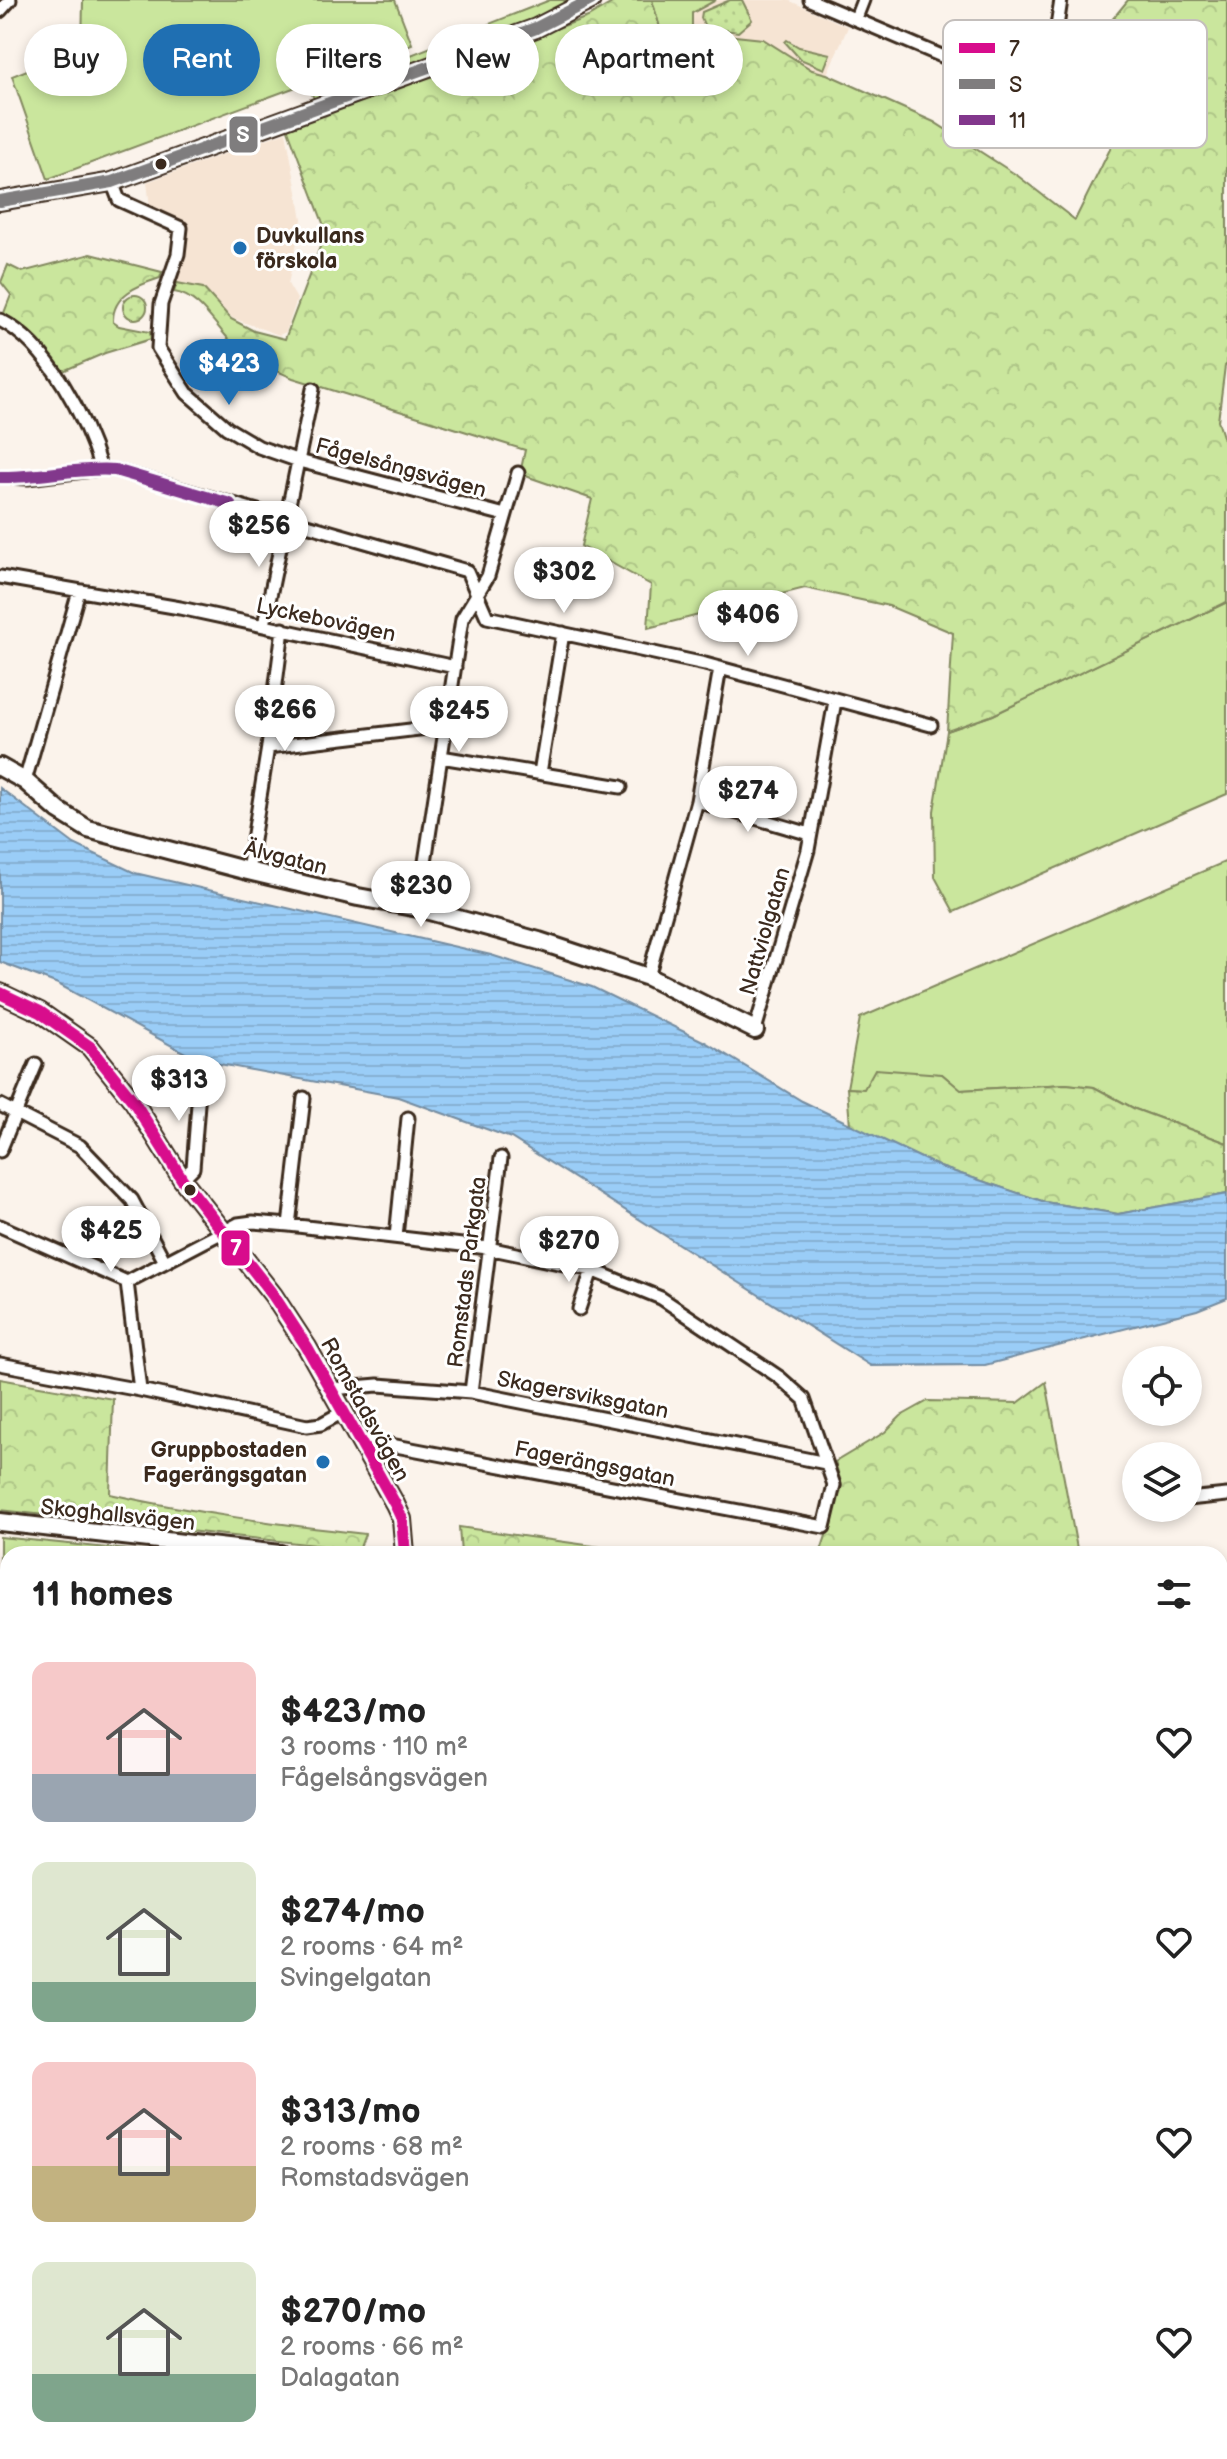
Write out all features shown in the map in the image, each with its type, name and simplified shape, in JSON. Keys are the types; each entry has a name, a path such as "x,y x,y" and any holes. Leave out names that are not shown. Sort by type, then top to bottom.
{"street":[{"path":"0,11 10,0"},
{"path":"0,201 112,182 527,31 591,0"},
{"path":"810,0 943,55"},
{"path":"856,18 863,0"},
{"path":"1058,20 1061,0"},
{"name":"Fågelsångsvägen","path":"112,182 119,200 181,228 178,254 161,304 158,348 187,393 227,428 259,447 299,461 505,515"},
{"path":"0,320 23,337 76,403 101,469"},
{"path":"264,625 313,389"},
{"path":"0,477 28,478 115,470 467,571 487,617 720,668 931,725"},
{"path":"418,908 462,619 488,576 518,473"},
{"name":"Lyckebovägen","path":"0,577 264,625 455,667"},
{"path":"25,781 79,591"},
{"path":"248,871 283,629"},
{"path":"540,773 563,633"},
{"path":"648,977 697,801 720,668"},
{"name":"Nattviolgatan","path":"755,1030 808,850 840,702"},
{"path":"268,747 444,726"},
{"path":"441,757 621,787"},
{"name":"Älvgatan","path":"0,767 25,781 59,811 88,829 248,871 418,908 539,941 648,977 755,1030"},
{"path":"697,801 810,834"},
{"name":"Romstadsvägen","path":"0,993 40,1012 90,1047 134,1102 182,1179 273,1295 331,1389 402,1519 404,1546"},
{"path":"0,1151 36,1064"},
{"path":"182,1179 193,1168 200,1078"},
{"path":"289,1225 304,1098"},
{"path":"0,1105 80,1146 132,1200 165,1262"},
{"path":"396,1237 408,1118"},
{"name":"Romstads Parkgata","path":"471,1392 501,1158"},
{"path":"127,1282 238,1224 253,1222 488,1248 592,1270 661,1298 779,1377 804,1399 826,1463"},
{"path":"0,1226 127,1282"},
{"path":"579,1309 592,1270"},
{"path":"127,1282 140,1390"},
{"path":"0,1364 307,1426 321,1424 343,1412"},
{"name":"Skagersviksgatan","path":"331,1389 378,1385 471,1392 826,1463"},
{"name":"Fagerängsgatan","path":"359,1439 824,1527 834,1485 826,1463"},
{"path":"1202,1498 1227,1495"},
{"name":"Skoghallsvägen","path":"0,1522 210,1546"}],"shaded area":[{"path":"716,0 788,0 848,27 827,74 812,70 763,39 743,37 743,24 692,24 692,13"},
{"name":"Duvkullans förskola","path":"286,132 302,219 288,284 297,299 286,332 279,335 232,318 203,288 177,283 189,229 150,207 147,182"}],"green space":[{"path":"83,0 395,0 404,24 276,24 276,94 48,179 12,76 24,71 24,96 127,96 127,24 82,24"},
{"path":"550,0 576,0 527,24 489,24"},
{"path":"617,0 652,0 659,24 569,24"},
{"path":"652,0 716,0 692,13 692,24 659,24"},
{"path":"730,0 742,0 752,20 743,28 743,24 704,24 702,12"},
{"path":"1128,0 1227,0 1227,364 1218,421 1227,449 1227,602 993,715 947,731 953,633 889,606 805,588 648,628 651,585 581,546 592,499 520,474 525,450 293,378 273,369 241,351 202,308 174,292 177,283 203,288 231,319 254,331 285,339 326,231 285,122 367,96 410,96 410,82 426,76 426,96 539,96 539,35 555,29 555,96 743,96 743,37 763,39 812,70 934,122 943,128 943,148 974,148 1018,176 1075,220 1111,148 1207,148 1207,20 1112,20"},
{"path":"787,40 799,47 830,54 824,69 800,59 785,42"},
{"path":"426,49 426,63 410,68 410,55"},
{"path":"91,254 162,272 160,278 128,292 114,313 113,322 150,332 151,339 105,353 63,371 27,330 4,313 11,295 1,282 8,265 22,272"},
{"path":"135,295 143,299 147,307 143,315 135,319 127,315 123,307 127,299"},
{"path":"1227,602 1227,794 954,912 935,877 934,811 947,731 993,715"},
{"path":"1227,861 1227,1143 1135,1109 1094,1087 1066,1084 960,1090 942,1074 864,1089 847,1088 860,1018"},
{"path":"875,1069 942,1074 961,1090 1066,1084 1094,1087 1135,1109 1227,1143 1227,1194 1118,1214 1045,1202 940,1167 850,1125 847,1088 864,1089"},
{"path":"0,1379 113,1399 110,1494 236,1517 365,1534 360,1546 323,1546 0,1510"},
{"path":"1046,1382 1077,1546 823,1546 842,1486 835,1462 928,1401 1018,1403"},
{"path":"459,1527 594,1546 460,1546"},
{"path":"0,1537 88,1546 0,1546"}],"water":[{"path":"0,788 74,844 135,873 491,955 592,987 705,1042 802,1101 940,1167 1045,1202 1118,1214 1227,1194 1227,1298 1197,1310 985,1365 871,1366 511,1138 398,1097 198,1060 58,984 0,962"}],"transit line":[{"name":"S","path":"0,201 112,182 536,28 591,0"},
{"name":"11","path":"0,477 115,470 230,504"},
{"name":"7","path":"0,993 40,1012 90,1047 134,1102 182,1179 273,1295 307,1347 395,1504 402,1519 404,1546"}],"place":[{"name":"Duvkullans förskola","path":"240,248"},
{"name":"Gruppbostaden Fagerängsgatan","path":"323,1462"}]}
